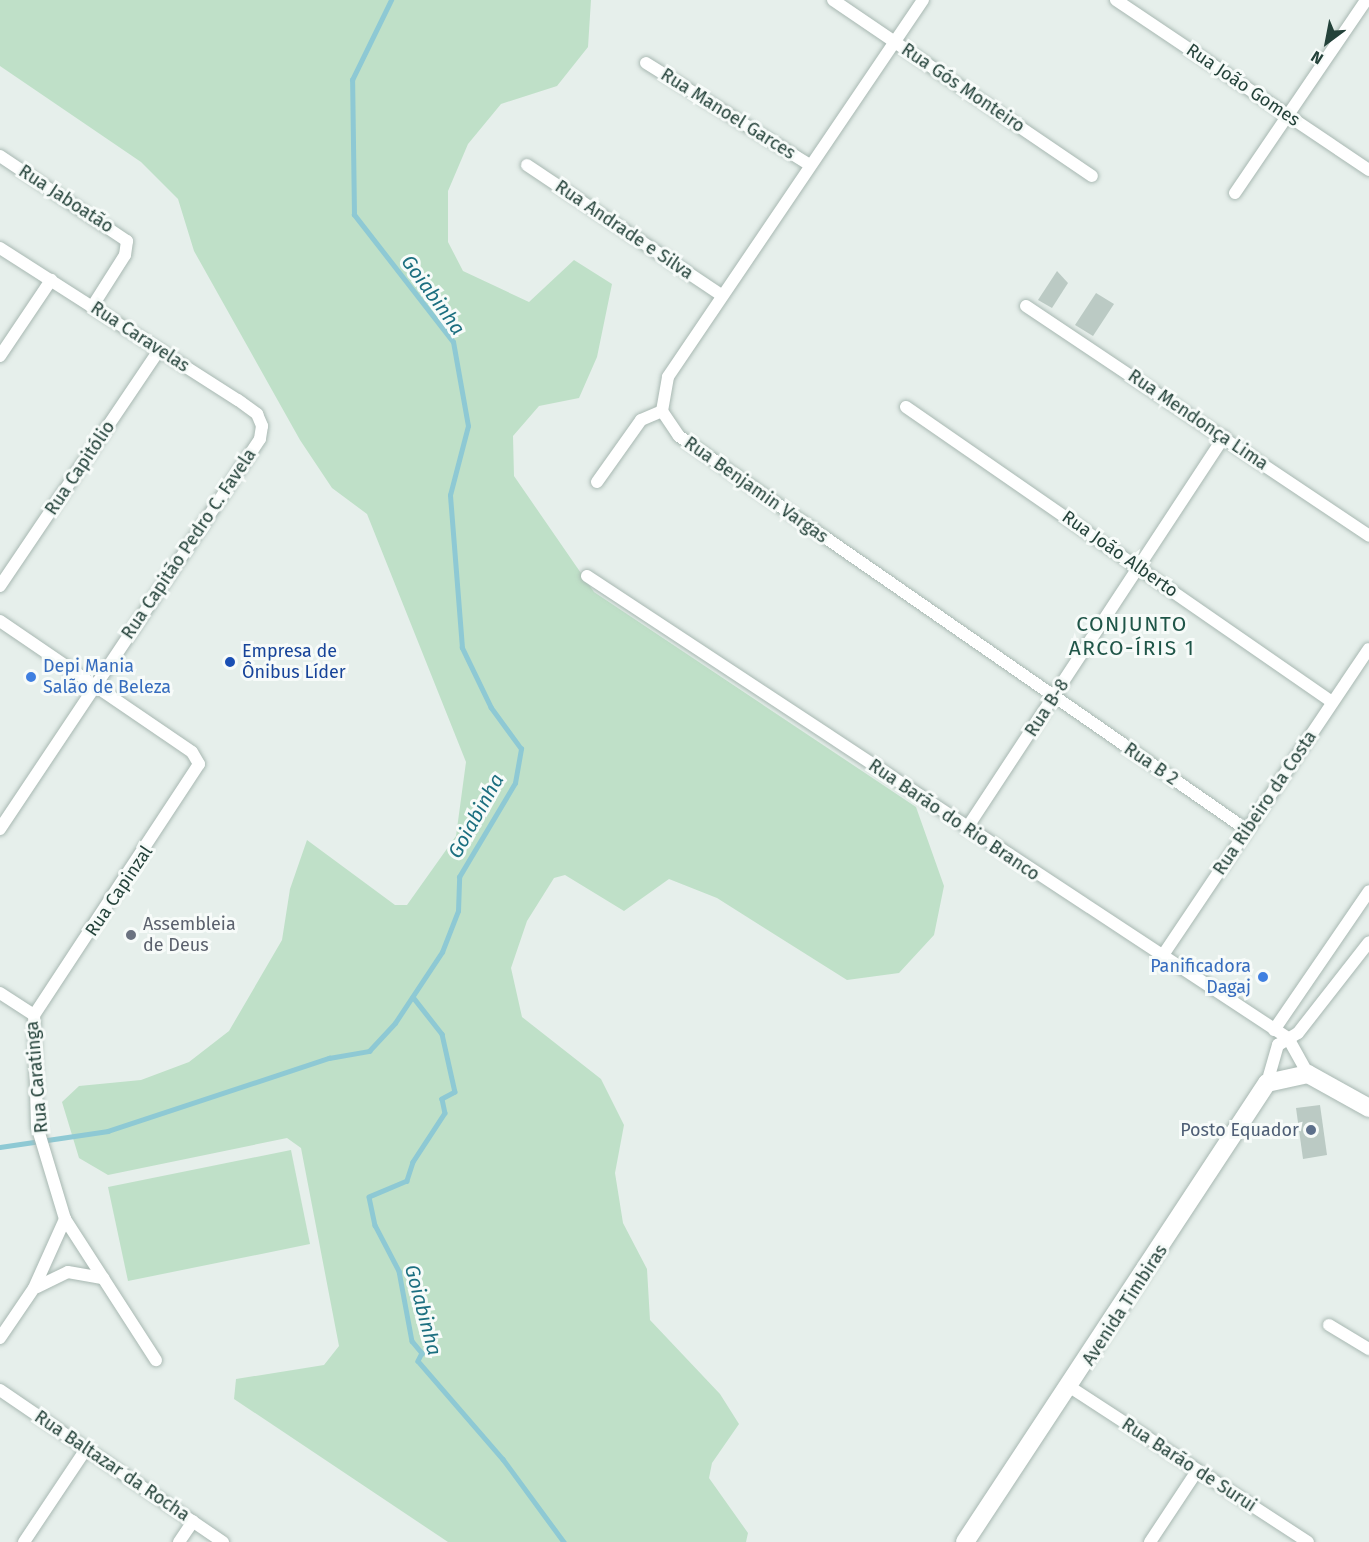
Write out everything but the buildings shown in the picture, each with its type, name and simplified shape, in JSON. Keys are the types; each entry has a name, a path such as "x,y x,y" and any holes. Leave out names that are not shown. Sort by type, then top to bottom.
{"street":[{"name":"Rua Gós Monteiro","path":"833,0 1092,176"},
{"path":"597,482 640,420 662,411 668,376 923,0"},
{"name":"Rua João Gomes","path":"1116,0 1369,170"},
{"path":"1235,193 1366,0"},
{"name":"Rua Manoel Garces","path":"646,63 810,165"},
{"name":"Rua Jaboatão","path":"0,156 127,241 125,255 92,307"},
{"name":"Rua Andrade e Silva","path":"527,165 722,295"},
{"name":"Rua Caravelas","path":"0,248 257,414 260,439"},
{"path":"0,356 51,280"},
{"name":"Rua Mendonça Lima","path":"1026,306 1369,536"},
{"name":"Rua Capitólio","path":"0,586 159,350"},
{"name":"Rua João Alberto","path":"906,407 1332,702"},
{"name":"Rua Benjamin Vargas","path":"662,411 679,436 1054,698"},
{"name":"Rua B-8","path":"967,828 1224,437"},
{"name":"Rua Capitão Pedro C. Favela","path":"0,830 94,685 260,439"},
{"name":"Rua Barão do Rio Branco","path":"587,576 1161,958 1288,1038"},
{"path":"0,621 94,685"},
{"name":"Rua Ribeiro da Costa","path":"1161,958 1369,649"},
{"name":"Rua Capinzal","path":"34,1015 200,764 192,752 94,685"},
{"name":"Rua B 2","path":"1054,698 1247,830"},
{"path":"1274,1030 1369,891"},
{"path":"1308,1074 1288,1075 1267,1083 1270,1059 1288,1038 1298,1033 1369,942"},
{"name":"Rua Caratinga","path":"0,993 34,1015 38,1126 65,1220 156,1360"},
{"path":"1288,1038 1308,1074 1369,1108"},
{"name":"Avenida Timbiras","path":"965,1542 1071,1387 1267,1083"},
{"path":"0,1338 34,1288 65,1220"},
{"path":"34,1288 68,1272 103,1278"},
{"path":"1329,1325 1369,1349"},
{"name":"Rua Barão de Surui","path":"1071,1387 1308,1542"},
{"name":"Rua Baltazar da Rocha","path":"0,1390 223,1542"},
{"path":"24,1542 86,1449"},
{"path":"1150,1542 1197,1471"},
{"path":"179,1542 193,1521"}],"green space":[{"path":"0,0 591,0 588,47 557,86 501,104 468,144 448,191 448,242 463,271 529,302 574,260 612,284 597,357 579,398 539,406 513,436 514,476 594,592 916,807 944,886 934,935 899,973 847,980 717,898 669,879 624,911 565,875 554,878 527,921 511,968 522,1017 601,1079 624,1125 615,1173 623,1223 647,1269 650,1320 720,1394 739,1424 712,1463 709,1478 748,1533 746,1542 448,1542 234,1399 236,1379 324,1365 339,1346 301,1148 287,1138 108,1175 79,1158 62,1102 79,1086 141,1080 189,1062 229,1031 282,940 290,889 307,840 395,905 407,905 456,836 466,762 367,514 332,488 300,440 194,251 178,199 141,162 0,66"},
{"path":"291,1150 310,1244 128,1281 108,1187"}],"waterway":[{"name":"Goiabinha","path":"0,1147 108,1131 329,1058 369,1051 395,1023 442,952 458,911 459,877 515,783 521,749 491,708 462,648 450,495 468,426 453,342 354,215 352,80 391,0"},
{"name":"Goiabinha","path":"413,997 442,1034 455,1092 442,1099 445,1113 413,1162 407,1181 369,1197 375,1225 399,1271 412,1341 422,1353 418,1361 503,1459 564,1542"}],"place":[{"name":"Empresa de Ônibus Líder","path":"230,662"},
{"name":"Depi Mania Salão de Beleza","path":"31,677"},
{"name":"Assembleia de Deus","path":"131,935"},
{"name":"Panificadora Dagaj","path":"1263,977"},
{"name":"Posto Equador","path":"1311,1130"}],"district":[{"name":"CONJUNTO ARCO-ÍRIS 1","path":"1132,636"}]}
